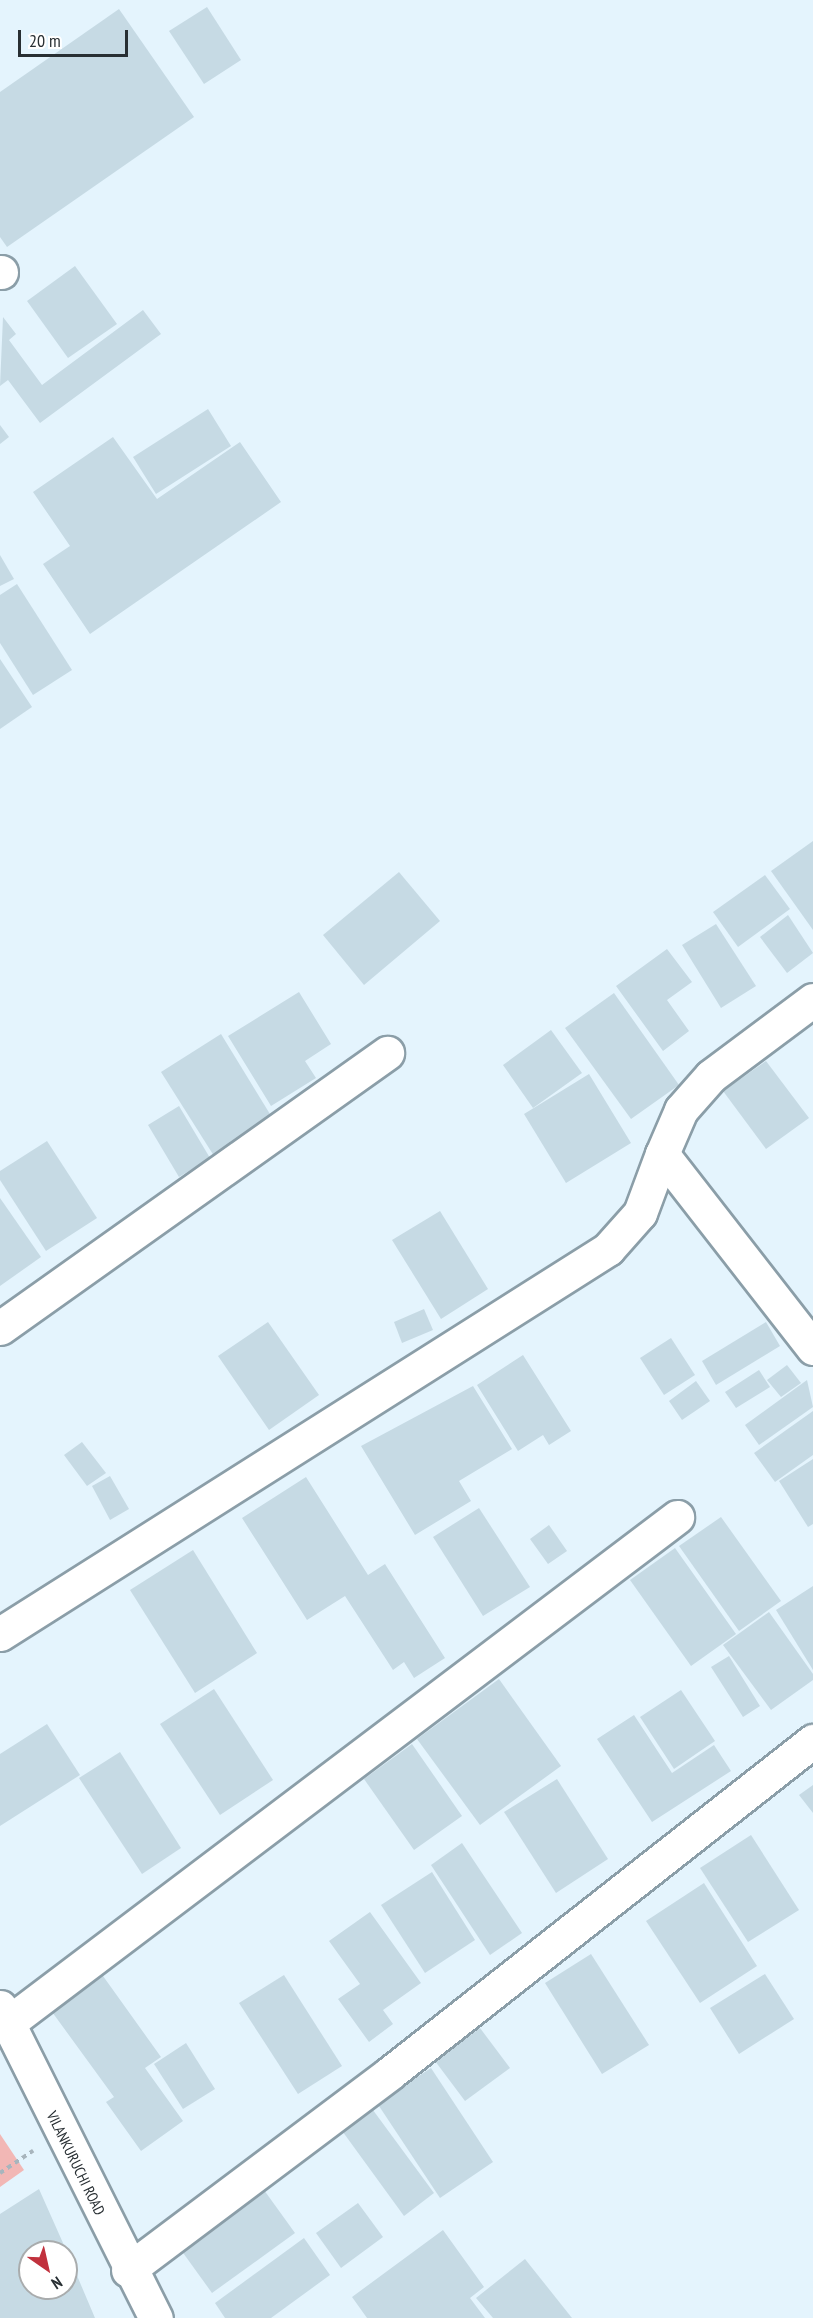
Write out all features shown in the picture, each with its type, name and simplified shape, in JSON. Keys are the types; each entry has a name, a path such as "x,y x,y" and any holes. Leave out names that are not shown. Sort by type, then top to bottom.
{"street":[{"path":"0,1634 608,1249 640,1213 681,1110 711,1076 813,1000"},
{"path":"0,1328 387,1053"},
{"path":"662,1154 813,1348"},
{"path":"4,2015 676,1517"},
{"path":"128,2270 390,2073 813,1741"},
{"name":"VILANKURUCHI ROAD","path":"4,2015 128,2270 156,2318"}],"shaded area":[{"path":"0,2134 24,2170 0,2187"}],"building":[{"path":"207,7 241,60 204,84 169,31"},
{"path":"119,9 194,117 7,247 0,237 0,92"},
{"path":"75,266 117,324 68,358 27,301"},
{"path":"143,310 161,334 40,423 8,380 0,386 3,317 16,334 9,340 42,385"},
{"path":"208,409 231,446 156,494 133,457"},
{"path":"0,425 9,437 0,444"},
{"path":"113,437 157,499 240,442 281,502 90,634 43,564 70,546 33,492"},
{"path":"0,555 14,579 0,586"},
{"path":"17,584 72,670 33,695 0,643 0,595"},
{"path":"0,659 32,707 0,729"},
{"path":"813,841 813,930 771,871"},
{"path":"399,872 440,921 364,985 323,935"},
{"path":"765,875 790,909 738,947 713,912"},
{"path":"788,915 813,953 787,973 760,937"},
{"path":"716,924 756,986 721,1008 682,945"},
{"path":"667,949 692,982 667,1000 689,1031 663,1051 616,986"},
{"path":"299,992 331,1044 305,1061 316,1078 271,1106 228,1036"},
{"path":"614,993 679,1085 631,1119 565,1028"},
{"path":"551,1030 582,1073 533,1108 503,1065"},
{"path":"221,1034 273,1119 214,1156 161,1072"},
{"path":"766,1061 809,1118 766,1149 723,1091"},
{"path":"589,1074 631,1143 566,1183 524,1114"},
{"path":"179,1106 210,1158 179,1177 148,1125"},
{"path":"47,1141 97,1218 46,1251 0,1180 0,1171"},
{"path":"0,1198 41,1257 0,1286"},
{"path":"440,1211 488,1289 441,1319 392,1240"},
{"path":"424,1309 433,1330 402,1343 394,1322"},
{"path":"268,1322 319,1395 269,1430 218,1356"},
{"path":"766,1322 780,1346 716,1385 702,1361"},
{"path":"671,1338 695,1375 664,1395 640,1358"},
{"path":"523,1355 571,1431 549,1445 543,1435 518,1451 477,1385"},
{"path":"787,1365 801,1383 781,1397 767,1380"},
{"path":"759,1370 770,1387 736,1408 725,1392"},
{"path":"807,1380 813,1407 759,1445 745,1425"},
{"path":"696,1381 710,1401 682,1420 669,1401"},
{"path":"473,1386 512,1449 459,1481 471,1501 415,1535 361,1446"},
{"path":"813,1411 813,1455 775,1482 754,1453"},
{"path":"82,1442 106,1473 87,1486 64,1455"},
{"path":"813,1459 813,1524 808,1527 779,1481"},
{"path":"110,1476 129,1509 110,1520 92,1486"},
{"path":"306,1477 368,1575 385,1564 445,1658 414,1678 404,1662 393,1670 345,1596 307,1620 242,1518"},
{"path":"479,1508 530,1587 483,1616 433,1537"},
{"path":"721,1517 781,1601 739,1631 679,1546"},
{"path":"549,1525 567,1551 548,1564 530,1539"},
{"path":"675,1548 736,1634 691,1666 630,1580"},
{"path":"193,1550 257,1653 195,1693 130,1590"},
{"path":"813,1586 813,1670 776,1610"},
{"path":"769,1612 813,1674 813,1680 771,1710 723,1645"},
{"path":"729,1656 760,1706 743,1717 711,1667"},
{"path":"499,1679 561,1766 480,1825 417,1739"},
{"path":"214,1689 273,1780 220,1815 160,1724"},
{"path":"681,1690 715,1741 674,1769 640,1717"},
{"path":"634,1715 672,1773 714,1745 731,1771 652,1822 597,1739"},
{"path":"47,1724 80,1775 0,1826 0,1754"},
{"path":"412,1744 462,1816 414,1850 364,1779"},
{"path":"120,1752 181,1848 142,1874 79,1778"},
{"path":"557,1779 608,1859 556,1893 504,1812"},
{"path":"813,1785 813,1813 799,1795"},
{"path":"751,1835 799,1910 748,1942 700,1868"},
{"path":"462,1843 522,1933 490,1955 431,1865"},
{"path":"432,1872 475,1940 425,1973 381,1905"},
{"path":"704,1883 757,1966 700,2003 646,1921"},
{"path":"370,1912 421,1983 383,2010 393,2024 369,2042 338,1999 360,1984 329,1941"},
{"path":"591,1954 649,2045 602,2074 545,1983"},
{"path":"98,1969 161,2057 145,2068 183,2121 141,2151 106,2102 114,2097 47,2005"},
{"path":"765,1974 794,2019 739,2054 710,2008"},
{"path":"284,1975 342,2066 298,2094 239,2003"},
{"path":"480,2028 510,2068 465,2101 435,2061"},
{"path":"186,2043 215,2089 183,2109 154,2064"},
{"path":"431,2068 493,2162 440,2198 377,2103"},
{"path":"370,2106 434,2193 404,2216 340,2128"},
{"path":"39,2189 62,2240 18,2240 18,2300 78,2300 78,2278 95,2318 0,2318 0,2214"},
{"path":"264,2190 295,2233 212,2293 181,2250"},
{"path":"358,2203 383,2237 341,2268 316,2233"},
{"path":"443,2230 484,2287 470,2298 485,2318 367,2318 352,2297"},
{"path":"304,2238 330,2275 271,2318 225,2318 215,2303"},
{"path":"525,2259 572,2318 493,2318 476,2298"}]}
